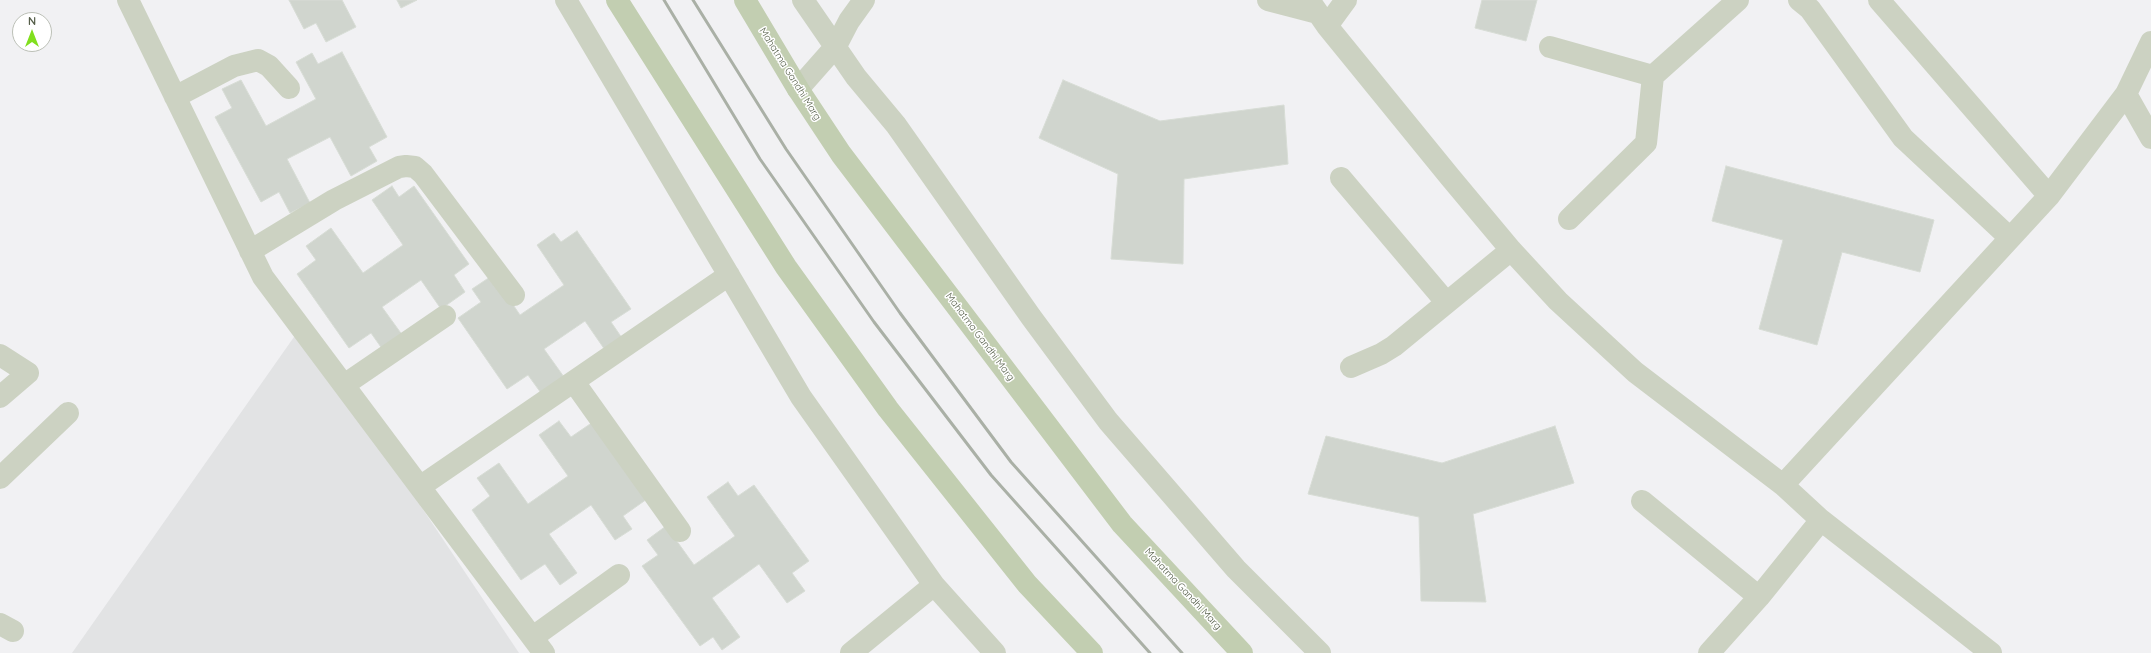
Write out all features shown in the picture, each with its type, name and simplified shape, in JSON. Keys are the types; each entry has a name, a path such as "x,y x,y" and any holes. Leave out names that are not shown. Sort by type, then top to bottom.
{"main road":[{"path":"617,0 786,267 888,410 1026,584 1092,653"},
{"name":"Mahatma Gandhi Marg","path":"745,0 798,89 841,154 1122,524 1242,653"}],"street":[{"path":"128,0 263,277 539,645 619,575"},
{"path":"566,0 801,397 934,585 995,653"},
{"path":"803,0 856,77 896,126 1108,421 1236,569 1320,653"},
{"path":"798,89 836,46 849,21 864,0"},
{"path":"1268,0 1318,13 1511,250 1558,302 1635,372 1783,485 1821,520 1992,653"},
{"path":"1318,13 1346,0"},
{"path":"1569,219 1646,143 1653,76 1738,0"},
{"path":"1799,0 1810,9 1903,138 2010,238"},
{"path":"1879,0 2049,196"},
{"path":"1783,485 2049,196 2126,94 2151,42"},
{"path":"1550,47 1653,76"},
{"path":"175,97 234,66 258,60 269,66 289,88"},
{"path":"2126,94 2151,138"},
{"path":"250,251 334,200 399,167 415,167 423,174 514,295"},
{"path":"1341,178 1446,302"},
{"path":"1351,367 1381,354 1394,346 1511,250"},
{"path":"420,486 729,275"},
{"path":"344,385 445,316"},
{"path":"0,355 28,373 0,397"},
{"path":"574,382 680,531"},
{"path":"0,478 68,413"},
{"path":"1642,501 1760,597"},
{"path":"1709,653 1760,597 1821,520"},
{"path":"851,653 934,585"}],"shaded area":[{"path":"301,327 519,653 72,653"}],"building":[{"path":"289,0 342,0 356,27 326,42 316,23 304,29"},
{"path":"397,0 417,0 401,8"},
{"path":"1482,0 1537,0 1526,41 1475,28"},
{"path":"342,52 387,137 369,147 377,161 351,176 330,137 287,159 310,203 290,213 279,192 261,202 215,117 232,108 222,89 241,80 266,126 316,99 296,62 312,53 318,64"},
{"path":"1063,80 1160,121 1284,105 1288,164 1184,179 1183,264 1111,259 1118,174 1039,138"},
{"path":"1726,166 1934,220 1920,272 1842,252 1817,345 1759,329 1783,240 1712,221"},
{"path":"392,186 399,197 414,186 469,264 454,275 465,292 441,309 421,280 382,307 403,336 383,350 371,333 349,348 297,274 316,260 306,246 331,228 363,273 403,245 372,200"},
{"path":"577,231 631,309 611,322 622,338 605,350 585,321 544,349 564,377 541,393 528,375 507,389 458,318 481,302 472,289 493,275 520,315 564,285 537,245 554,233 561,242"},
{"path":"559,421 571,437 593,422 647,499 623,516 632,529 615,540 591,505 549,534 577,573 560,585 545,564 521,580 472,510 490,496 477,478 499,463 528,504 568,476 539,435"},
{"path":"1555,426 1574,483 1473,514 1486,602 1421,601 1419,517 1308,494 1326,436 1442,463"},
{"path":"728,482 738,496 754,485 809,561 792,573 805,591 787,603 759,564 712,598 740,637 722,650 713,637 700,646 642,566 658,555 647,540 666,526 694,565 735,536 707,497"}],"railway":[{"path":"664,0 760,159 874,322 991,475 1150,653"},
{"path":"693,0 786,149 900,313 1011,462 1182,653"}]}
